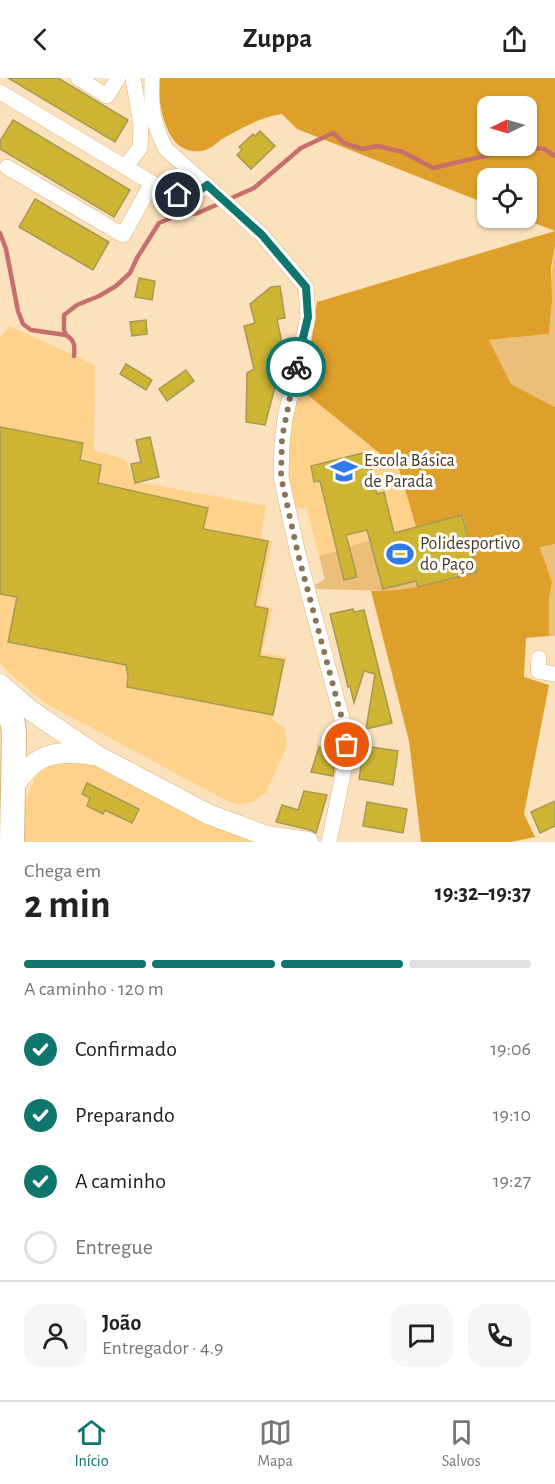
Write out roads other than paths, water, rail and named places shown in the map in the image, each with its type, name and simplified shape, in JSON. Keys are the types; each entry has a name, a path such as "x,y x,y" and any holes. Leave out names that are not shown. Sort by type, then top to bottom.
{"main road":[{"path":"0,691 10,716 14,735 12,842"}],"street":[{"path":"78,78 108,96 118,78"},
{"path":"125,167 140,148 141,124 133,78"},
{"path":"152,78 151,108 156,130 166,149 262,235 306,287 308,317 285,419 281,477 298,554 345,730 346,760 329,842"},
{"path":"0,92 152,183 178,195 212,190"},
{"path":"7,167 123,235 152,183"},
{"path":"539,658 538,671 555,674"},
{"path":"0,684 30,710 98,756 208,814 267,836 308,842"},
{"path":"14,735 29,729 56,729"},
{"path":"13,788 29,765 46,757 64,752 98,756"}],"waterway":[{"path":"66,335 64,315 77,305 116,286 130,273 159,223 176,216 198,213 254,188 301,148 333,133 344,143 362,149 378,146 403,152 433,168 524,147 544,149 555,156"},
{"path":"0,233 6,249 18,311 23,324 31,330 66,335 74,344 74,356"}],"place":[{"name":"Escola Básica de Parada","path":"344,471"},
{"name":"Polidesportivo do Paço","path":"400,554"}]}
